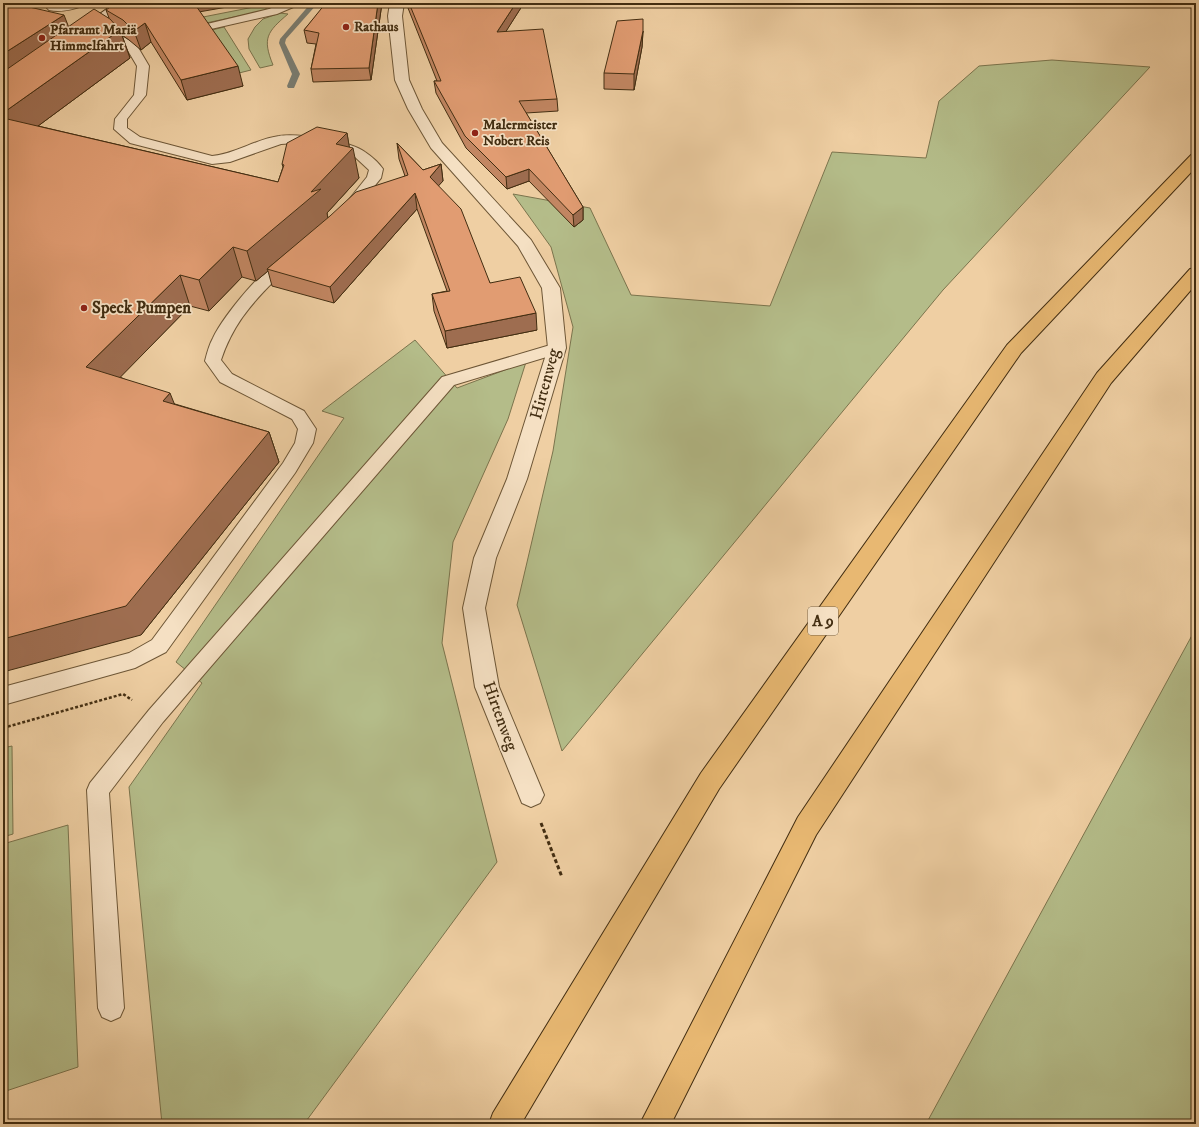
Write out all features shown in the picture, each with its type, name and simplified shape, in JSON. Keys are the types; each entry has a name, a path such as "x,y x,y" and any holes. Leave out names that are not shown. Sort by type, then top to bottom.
{"highway":[{"name":"A 9","path":"504,1124 710,781 1014,349 1196,158"},
{"path":"655,1124 807,826 1104,378 1196,273"}],"street":[{"path":"70,41 97,30 123,3"},
{"name":"Hirtenweg","path":"397,3 396,16 402,80 408,94 436,145 525,244 552,288 557,348 517,479 485,558 474,608 487,687 531,796"}],"lane":[{"path":"53,8 68,7 81,3"},
{"path":"211,26 273,12 294,3"},
{"path":"85,44 97,30 132,47 143,66 140,95 121,119 120,128 135,140 212,160 225,159 279,140 296,139 344,148 360,154 376,169 374,178 342,216"},
{"path":"3,696 135,660 159,646 289,468 304,443 307,429 298,415 226,378 213,361 222,336 244,304 262,284 302,249"},
{"path":"110,1008 98,790 156,716 448,381 557,348"}],"path":[{"path":"3,728 123,694 156,716"},
{"path":"531,796 562,877"}],"green space":[{"path":"264,5 267,10 206,23 203,17"},
{"path":"280,13 288,14 271,31 267,42 273,65 260,68 249,49 248,39 255,27 263,19"},
{"path":"224,27 251,70 239,73 212,30"},
{"path":"1052,60 1150,67 943,290 562,751 517,605 553,451 573,327 551,247 513,194 590,208 631,295 770,306 832,152 926,158 939,101 979,66"},
{"path":"415,340 457,388 526,362 508,419 453,542 442,643 497,862 304,1124 162,1124 129,787 202,683 176,662 344,418 322,411"},
{"path":"1196,628 1196,1124 926,1124"},
{"path":"12,746 13,834 3,837 3,748"},
{"path":"68,825 78,1067 3,1092 3,844"}],"building":[{"path":"3,3 12,3 64,15 3,54"},
{"path":"116,3 194,3 238,66 181,80 145,23 134,31 123,20 106,10"},
{"path":"327,3 378,3 369,68 311,69 319,33 304,30"},
{"path":"409,3 516,3 497,32 543,29 557,99 519,101 583,207 573,215 529,169 506,177 465,136 434,81 441,81"},
{"path":"94,9 110,19 120,30 3,113 3,72"},
{"path":"643,19 643,31 634,74 604,73 617,21"},
{"path":"3,118 278,182 284,165 282,164 287,143 317,127 347,133 336,144 353,148 311,192 321,189 247,251 233,247 199,280 180,275 86,367 170,393 163,401 269,432 126,606 3,639"},
{"path":"397,143 423,170 441,164 430,177 461,209 490,283 520,277 536,313 445,331 432,294 450,291 415,193 330,287 267,269 356,192 408,175"}],"waterway":[{"path":"291,86 296,74 282,43 283,39 315,3"}],"place":[{"name":"Rathaus","path":"346,27"},
{"name":"Pfarramt Mariä Himmelfahrt","path":"42,38"},
{"name":"Malermeister Nobert Reis","path":"475,133"},
{"name":"Speck Pumpen","path":"84,308"}]}
